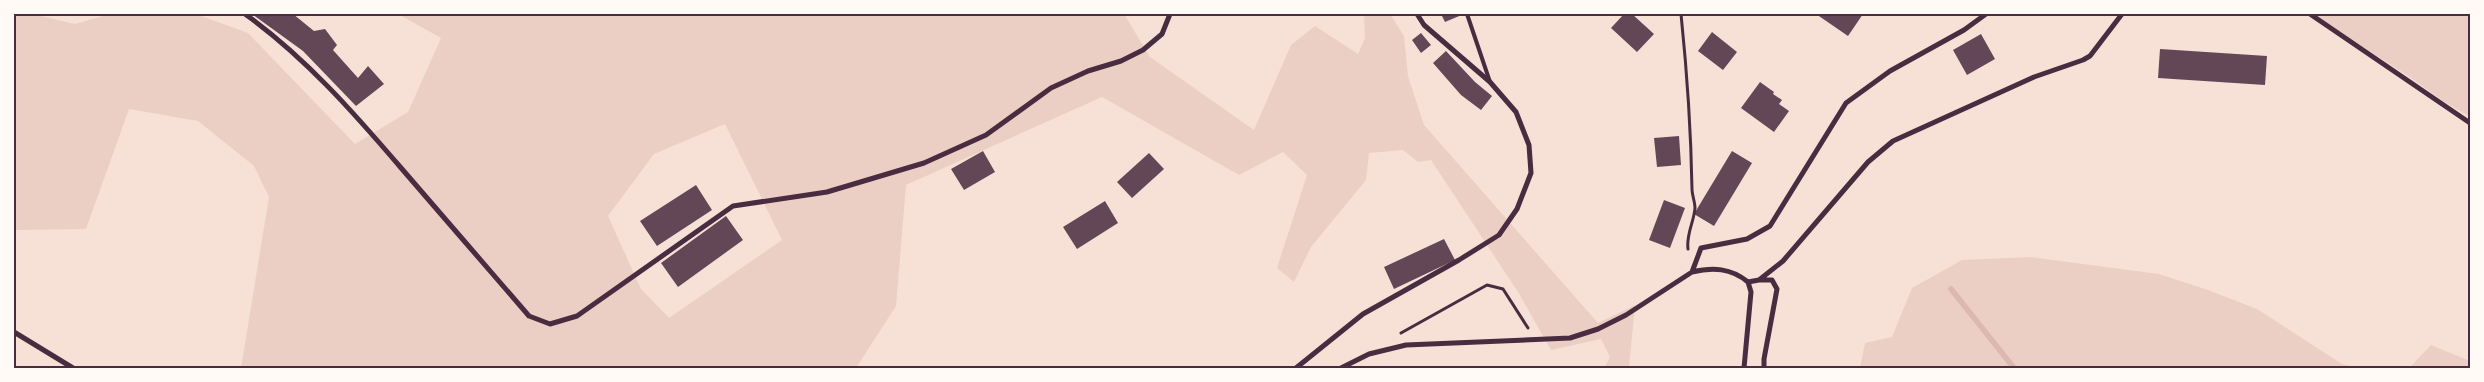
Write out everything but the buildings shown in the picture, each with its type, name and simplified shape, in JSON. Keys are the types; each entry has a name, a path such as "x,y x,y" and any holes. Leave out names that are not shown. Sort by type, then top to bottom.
{"street":[{"path":"245,14 273,33 343,102 529,316 550,324 577,316 733,206 827,192 924,163 986,136 1051,88 1088,71 1121,61 1143,50 1162,34 1170,14"},
{"path":"1296,368 1363,314 1459,260 1499,235 1517,209 1531,173 1529,145 1516,112 1490,82 1424,25 1417,14"},
{"path":"1692,272 1701,248 1748,239 1770,226 1846,103 1890,71 1964,30 1986,14"},
{"path":"1759,280 1783,261 1868,162 1893,141 2034,77 2084,60 2090,56 2122,14"},
{"path":"2310,14 2470,123"},
{"path":"1340,368 1369,354 1406,345 1570,338 1598,328 1651,300 1692,272 1704,269 1726,270 1738,274 1748,282 1751,292 1744,368"},
{"path":"1748,282 1772,280 1777,289 1764,368"},
{"path":"14,332 73,368"}],"lane":[{"path":"1467,14 1490,82"}],"path":[{"path":"1681,14 1692,144 1692,192 1695,208 1687,241 1692,272"},
{"path":"1398,335 1467,294 1486,286 1503,289 1518,310 1535,340"}],"shaded area":[{"path":"14,14 32,14 75,24 110,14 196,14 248,33 355,144 408,112 441,38 398,14 1124,14 1150,57 1254,130 1291,45 1315,26 1358,54 1365,38 1364,14 1390,14 1404,36 1408,76 1424,125 1598,323 1635,305 1629,368 1604,368 1610,357 1601,339 1551,350 1518,292 1431,160 1418,162 1403,150 1369,153 1366,180 1311,247 1294,282 1277,268 1307,175 1283,152 1239,175 1102,97 906,185 896,306 856,368 241,368 269,197 254,166 198,121 129,109 86,229 14,230","holes":["725,124 782,240 669,318 641,289 608,216 654,154"]},
{"path":"2313,14 2470,14 2470,117 2443,101"},
{"path":"2031,257 2159,274 2208,290 2257,309 2342,364 2357,368 1860,368 1865,343 1892,337 1912,288 1962,260"},
{"path":"2431,345 2470,361 2470,368 2409,368"}],"waterway":[{"path":"1951,289 2014,368"}]}
